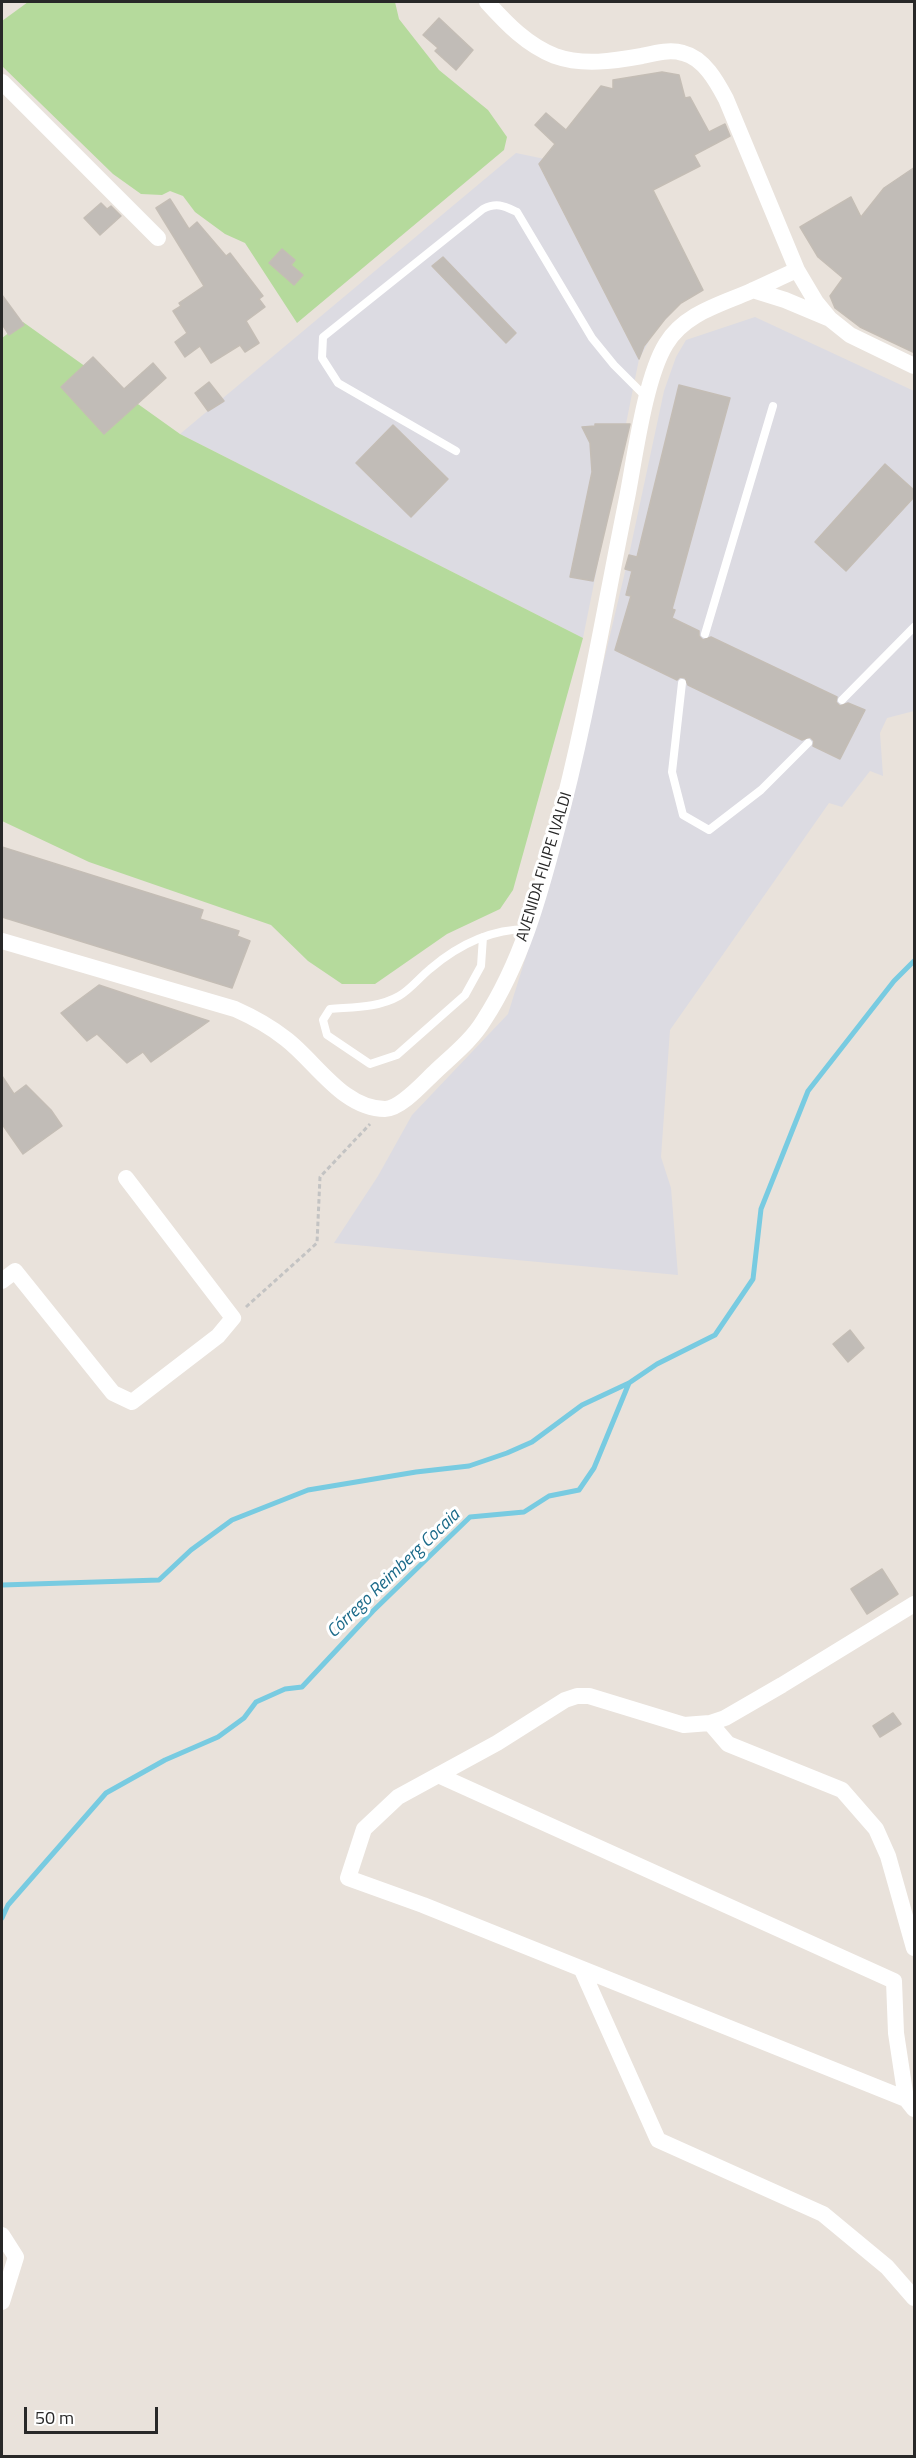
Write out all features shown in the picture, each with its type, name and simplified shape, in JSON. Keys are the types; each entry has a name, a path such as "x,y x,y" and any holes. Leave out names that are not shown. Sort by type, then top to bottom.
{"street":[{"path":"487,2 513,30 556,56 584,62 614,61 668,51 685,53 702,63 726,99 797,270 816,302 830,319 850,335 915,366"},
{"path":"2,82 158,238"},
{"name":"AVENIDA FILIPE IVALDI","path":"383,1109 397,1107 474,1035 503,986 528,929 540,893 574,764 648,398 659,357 678,328 711,307 797,270"},
{"path":"753,290 785,300 830,319"},
{"path":"2,940 251,1016 286,1038 344,1092 366,1105 383,1109"},
{"path":"2,1281 15,1271 113,1393 132,1402 218,1336 233,1318 126,1178"},
{"path":"910,2104 423,1905 348,1878 364,1829 398,1797 497,1743 565,1700 577,1696 589,1696 684,1725 710,1724 725,1718 782,1685 915,1604"},
{"path":"710,1724 728,1744 843,1790 876,1829 888,1856 915,1948"},
{"path":"438,1775 894,1981 896,2033 910,2104"},
{"path":"582,1970 658,2140 823,2214 887,2267 915,2298"},
{"path":"2,2235 16,2257 2,2302"}],"lane":[{"path":"456,450 338,383 322,358 323,337 483,209 493,204 503,205 517,212 592,338 614,365 648,398"},
{"path":"705,634 773,406"},
{"path":"843,700 915,627"},
{"path":"682,683 672,772 683,815 709,830 761,790 808,743"},
{"path":"483,937 481,966 465,995 397,1055 370,1064 327,1035 323,1020 330,1009 374,1005 399,996 432,967 468,942 483,937 510,929 528,929"}],"path":[{"path":"233,1318 317,1243 321,1176 383,1109"}],"shaded area":[{"path":"516,153 621,175 681,303 654,332 639,359 583,638 180,434"},
{"path":"755,317 914,391 914,711 887,718 880,733 883,776 870,771 842,807 829,803 670,1030 661,1157 671,1188 678,1275 334,1243 378,1176 412,1115 508,1014 558,854 629,555 664,391 676,357 686,340"}],"green space":[{"path":"28,2 395,2 399,19 439,70 488,110 507,137 504,150 297,323 245,243 225,234 195,212 183,196 170,191 162,195 141,194 113,174 2,66 2,21"},
{"path":"23,322 180,434 583,638 513,890 500,909 447,934 375,984 342,984 308,961 271,925 89,862 2,821 2,338"}],"building":[{"path":"439,18 473,50 456,70 435,51 438,48 423,35"},
{"path":"662,72 679,75 685,98 690,97 709,132 725,124 730,136 694,155 700,166 653,190 703,290 681,303 665,319 644,346 639,359 539,164 555,144 535,125 546,113 566,130 601,86 613,89 613,80"},
{"path":"915,167 915,353 860,327 835,308 830,296 843,278 818,257 800,227 851,197 861,217 884,188"},
{"path":"170,199 189,229 197,222 226,256 230,253 263,296 259,299 265,307 246,321 259,343 245,352 240,345 211,363 200,346 185,357 175,342 187,333 173,311 181,306 179,303 204,286 156,208"},
{"path":"101,203 107,209 111,206 121,216 100,235 84,218"},
{"path":"282,249 295,260 291,265 303,275 294,285 269,263"},
{"path":"443,257 516,333 506,343 432,266"},
{"path":"2,295 24,325 9,335 2,324"},
{"path":"93,357 124,389 153,363 166,378 104,434 61,387"},
{"path":"209,382 224,401 208,411 195,393"},
{"path":"679,385 730,398 672,609 675,610 672,618 699,631 699,636 703,640 711,637 837,697 836,702 840,706 848,703 865,710 840,759 813,746 814,741 810,737 802,740 688,685 685,678 680,677 677,680 615,650 631,596 626,595 632,571 625,569 629,555 637,557"},
{"path":"595,424 630,424 593,581 570,577 592,472 590,443 582,427 595,426"},
{"path":"393,425 448,479 411,517 356,463"},
{"path":"885,464 915,491 915,496 846,571 815,542"},
{"path":"2,847 203,910 200,919 239,931 237,936 250,941 232,988 2,917"},
{"path":"99,985 209,1021 151,1062 143,1052 127,1063 97,1034 87,1041 61,1013"},
{"path":"2,1076 14,1094 26,1085 51,1110 62,1126 23,1154 2,1124"},
{"path":"850,1330 864,1348 848,1362 833,1344"},
{"path":"882,1569 898,1594 867,1614 851,1589"},
{"path":"893,1713 901,1724 880,1737 873,1726"}],"waterway":[{"name":"Córrego Reimberg Cocaia","path":"2,1918 8,1905 106,1793 165,1760 218,1737 244,1718 256,1702 285,1689 302,1687 373,1611 470,1517 524,1512 549,1496 579,1490 594,1468 629,1383 657,1364 715,1335 753,1279 761,1209 808,1091 894,981 914,961"},
{"path":"2,1585 159,1580 191,1550 232,1520 308,1490 416,1472 469,1466 507,1453 532,1442 582,1405 629,1383"}]}
